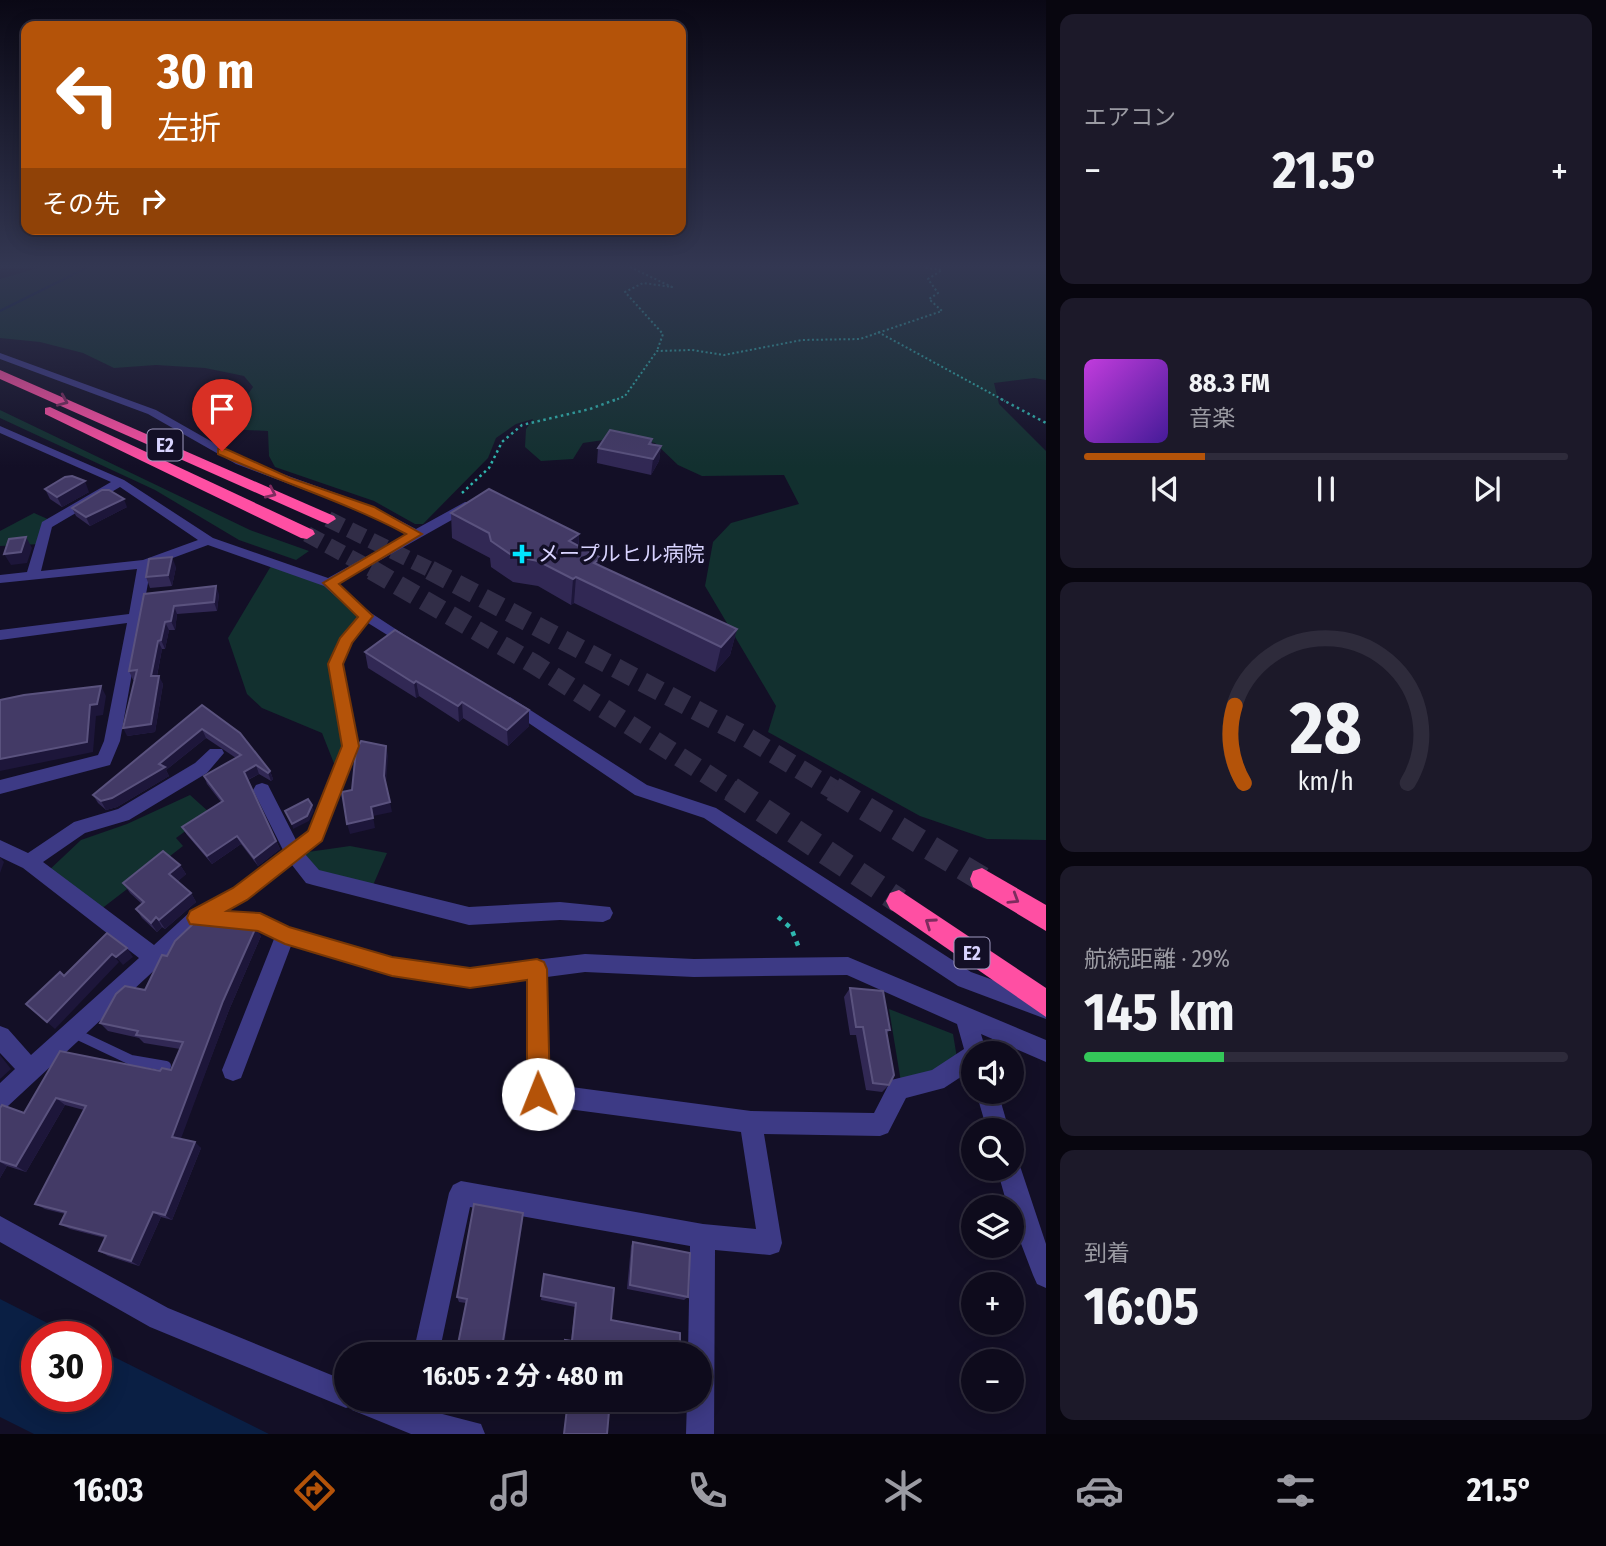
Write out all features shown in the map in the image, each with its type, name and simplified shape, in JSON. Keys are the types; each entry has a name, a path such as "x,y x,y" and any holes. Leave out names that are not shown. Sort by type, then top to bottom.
{"highway":[{"name":"E2","path":"0,374 328,519"},
{"name":"E2","path":"0,388 307,534"},
{"path":"982,879 1046,919"},
{"name":"E2","path":"899,901 1046,1007"}],"street":[{"path":"0,356 152,412 240,462 370,510 416,534"},
{"path":"0,429 120,482 208,541 330,583 366,616 425,652"},
{"path":"33,575 46,525 120,482"},
{"path":"330,583 463,508 485,505"},
{"path":"0,579 145,564 208,541"},
{"path":"0,787 104,760 113,741 115,686 133,618 144,596 145,564"},
{"path":"0,1098 197,918 240,894 315,836 351,746 335,664 345,641 366,616"},
{"path":"0,635 133,618"},
{"path":"496,694 641,790 710,813 965,979 1046,1007"},
{"path":"29,862 80,827 123,815 201,768 216,753"},
{"path":"262,790 294,854 313,877 469,916 560,911 603,913"},
{"path":"0,848 29,862 153,956"},
{"path":"197,918 260,922 285,935 392,967 470,978 585,963 694,968 848,965 1046,1051"},
{"path":"233,1070 285,935"},
{"path":"537,969 538,1094 751,1122 880,1125 899,1088 936,1080 961,1064"},
{"path":"965,1017 971,1041"},
{"path":"0,1037 31,1070"},
{"path":"429,1342 461,1193 703,1236 770,1243 751,1122"},
{"path":"1013,1181 1024,1220 1046,1275"},
{"path":"0,1228 159,1318 334,1389"},
{"path":"700,1434 703,1236"},
{"path":"418,1412 471,1434"}],"lane":[{"path":"72,1031 131,1060 166,1066"}],"path":[{"path":"463,508 456,499 489,468 502,442 522,425 590,410 625,396 657,351 663,334"},
{"path":"657,351 692,350 724,355 802,340 860,339 873,334"},
{"path":"882,334 1046,423"},
{"path":"778,918 791,928 797,946 813,966"}],"green space":[{"path":"0,334 1046,334 1046,380 1034,378 994,383 999,404 1046,451 1046,840 987,839 920,816 768,732 776,706 705,586 713,542 731,523 799,504 784,475 702,476 678,465 655,443 624,437 583,443 573,459 541,461 525,447 526,429 533,419 516,424 496,438 488,458 423,524 415,524 374,501 275,467 269,456 268,431 226,429 204,420 212,408 244,400 253,387 244,376 205,368 156,365 114,368 83,353 40,342 0,338"},
{"path":"0,410 250,530 309,551 296,560 239,540 155,490 0,418"},
{"path":"34,513 52,521 41,544 0,546 0,531"},
{"path":"271,566 329,583 366,616 336,664 351,746 339,776 322,733 262,708 247,694 228,638"},
{"path":"190,795 210,813 176,838 183,846 96,913 45,874 81,840 127,824"},
{"path":"350,846 387,853 370,892 313,877 294,854"},
{"path":"889,1009 953,1034 957,1058 936,1075 901,1082"}],"water":[{"path":"0,1299 43,1321 21,1321 21,1412 112,1412 112,1356 269,1434 34,1434 0,1417"}],"building":[{"path":"610,430 652,439 649,444 661,446 653,459 598,448"},
{"path":"72,476 85,481 57,497 45,489 65,477"},
{"path":"489,489 579,534 569,541 601,558 594,563 737,629 721,647 576,577 573,579 538,561 513,556 491,541 489,533 451,513"},
{"path":"102,490 109,490 124,499 86,517 72,508"},
{"path":"26,537 21,552 4,554 9,539"},
{"path":"172,557 168,575 146,577 149,559"},
{"path":"216,586 214,602 174,606 171,621 165,622 161,640 158,641 151,676 159,676 151,724 123,728 137,670 129,671 144,594"},
{"path":"395,630 529,710 507,730 462,702 458,706 416,681 414,683 365,652"},
{"path":"101,686 97,704 90,705 87,742 0,759 0,700"},
{"path":"202,705 240,733 270,771 268,773 256,765 244,772 276,841 254,858 237,836 207,856 182,827 223,801 204,776 241,755 202,729 159,764 165,767 112,798 101,801 93,795"},
{"path":"361,741 386,746 384,776 390,802 371,807 373,818 347,824 342,792 352,790 356,750"},
{"path":"308,799 312,805 307,816 292,824 285,811"},
{"path":"163,851 180,865 169,874 191,893 159,920 156,917 151,923 136,909 144,902 123,883"},
{"path":"196,921 253,924 256,927 223,1001 172,1137 195,1142 165,1215 153,1212 131,1261 99,1251 106,1236 60,1224 66,1212 35,1204 86,1106 56,1098 16,1166 0,1161 0,1108 2,1105 24,1113 60,1051 160,1071 162,1068 171,1070 183,1042 136,1035 138,1031 100,1023 116,994 125,986 145,990 162,955 167,956 175,941"},
{"path":"107,933 127,948 116,957 112,954 47,1022 26,1004 60,972 64,976"},
{"path":"850,988 883,991 894,1075 889,1085 873,1083 863,1027 856,1027"},
{"path":"474,1204 523,1213 503,1342 458,1342 467,1299 457,1297"},
{"path":"633,1242 690,1253 688,1297 630,1285"},
{"path":"544,1274 614,1288 611,1320 680,1333 680,1342 565,1342 572,1341 576,1303 541,1296"},
{"path":"567,1412 609,1412 607,1434 564,1434"}],"tunnel":[{"path":"328,519 433,571"},
{"path":"307,534 375,571"},
{"path":"372,570 534,664 733,791"},
{"path":"430,570 743,735 836,791"},
{"path":"731,789 899,901"},
{"path":"833,789 982,879"}],"place":[{"name":"メープルヒル病院","path":"522,554"}],"route":[{"path":"222,451 240,462 370,510 416,534 330,583 366,616 345,641 335,664 351,746 315,836 240,894 197,918 260,922 285,935 392,967 470,978 537,969 538,1094"}]}
